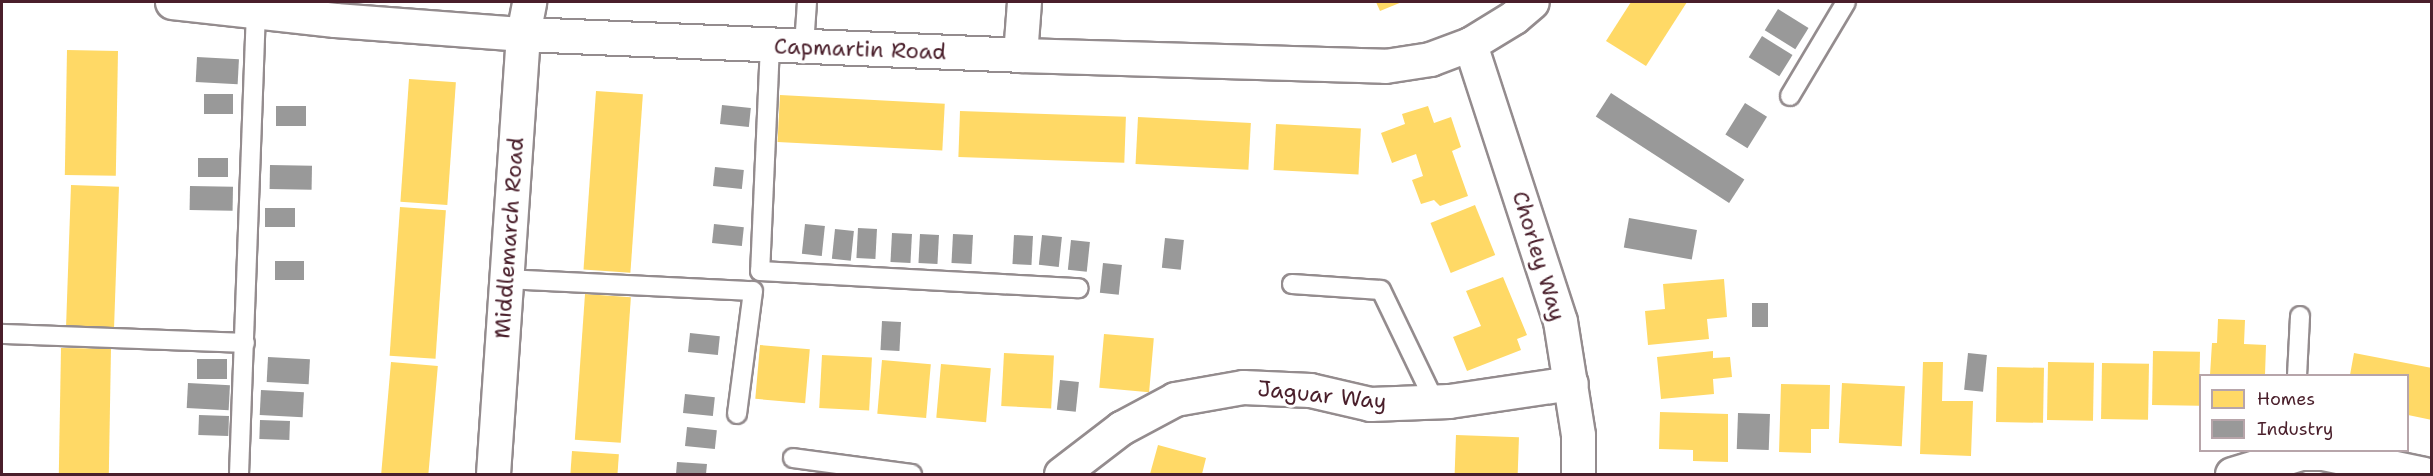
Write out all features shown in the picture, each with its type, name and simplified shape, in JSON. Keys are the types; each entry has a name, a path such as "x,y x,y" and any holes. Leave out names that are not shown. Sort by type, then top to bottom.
{"street":[{"name":"Capmartin Road","path":"172,2 276,9 523,34 1020,55 1385,66 1430,59 1470,44 1514,17 1532,2"},
{"name":"Middlemarch Road","path":"493,474 523,34 529,2"},
{"path":"1020,55 1024,2"},
{"name":"Chorley Way","path":"1470,44 1560,321 1578,435 1578,474"},
{"name":"Jaguar Way","path":"1061,474 1121,428 1175,399 1243,387 1310,390 1370,405 1508,395 1571,384"},
{"path":"2232,474 2293,453 2323,453 2424,474"}],"lane":[{"path":"804,46 807,2"},
{"path":"1790,96 1846,2"},
{"path":"239,474 245,343 276,9"},
{"path":"770,45 760,271 1079,288"},
{"path":"505,279 753,291 737,414"},
{"path":"1292,284 1381,290 1435,402"},
{"path":"2297,374 2300,316"},
{"path":"2,334 245,343"},
{"path":"793,458 912,474"}],"building: Homes":[{"path":"1376,2 1402,2 1380,11"},
{"path":"1631,2 1687,2 1646,66 1606,41"},
{"path":"67,50 118,51 116,176 65,175"},
{"path":"409,79 456,82 447,205 400,202"},
{"path":"596,91 643,94 630,273 584,270"},
{"path":"780,95 945,104 942,151 778,142"},
{"path":"1428,106 1434,123 1451,117 1461,147 1452,151 1468,196 1440,206 1434,200 1421,204 1412,180 1423,176 1416,154 1392,163 1381,133 1405,124 1402,114"},
{"path":"960,111 1126,117 1124,163 958,157"},
{"path":"1138,117 1251,123 1248,170 1136,164"},
{"path":"1276,124 1361,128 1358,174 1274,170"},
{"path":"71,185 119,187 114,330 66,328"},
{"path":"1475,205 1495,255 1451,273 1430,223"},
{"path":"400,207 446,210 435,359 390,356"},
{"path":"1503,277 1527,335 1517,339 1521,350 1467,371 1453,337 1481,326 1466,291"},
{"path":"1724,279 1727,317 1707,319 1709,339 1648,345 1645,311 1665,309 1663,284"},
{"path":"585,294 631,297 621,443 575,440"},
{"path":"2218,319 2245,320 2244,344 2266,345 2265,374 2210,374 2212,343 2217,343"},
{"path":"1104,334 1154,338 1149,392 1099,388"},
{"path":"760,345 810,349 805,403 755,399"},
{"path":"61,348 111,349 109,474 59,474"},
{"path":"1713,351 1713,358 1730,357 1732,377 1713,379 1714,394 1661,399 1657,357"},
{"path":"2153,351 2200,352 2199,406 2152,405"},
{"path":"1004,353 1054,356 1051,409 1001,406"},
{"path":"2354,353 2432,368 2432,420 2409,415 2409,374 2350,374"},
{"path":"822,355 872,358 869,411 819,408"},
{"path":"882,360 931,364 926,418 877,414"},
{"path":"391,362 438,366 428,474 381,474"},
{"path":"1923,362 1943,362 1942,401 1973,401 1971,456 1920,454"},
{"path":"2048,362 2094,363 2093,421 2047,420"},
{"path":"2102,363 2149,364 2148,420 2101,419"},
{"path":"941,364 991,368 986,422 936,418"},
{"path":"1997,367 2044,368 2043,423 1996,422"},
{"path":"1842,383 1905,386 1902,446 1839,443"},
{"path":"1781,384 1830,385 1829,429 1811,429 1811,453 1779,452"},
{"path":"1660,412 1728,414 1728,462 1693,461 1693,450 1659,449"},
{"path":"1456,435 1519,437 1518,474 1455,474"},
{"path":"1158,445 1206,458 1202,474 1150,474"},
{"path":"572,451 619,454 618,474 570,474"}],"building: Industry":[{"path":"1778,9 1809,28 1795,49 1765,30"},
{"path":"1762,36 1793,55 1779,76 1749,57"},
{"path":"197,57 239,59 238,84 196,82"},
{"path":"1611,93 1744,180 1729,203 1596,116"},
{"path":"204,94 233,94 233,114 204,114"},
{"path":"1745,103 1767,117 1747,148 1725,134"},
{"path":"722,105 751,108 749,127 720,124"},
{"path":"276,106 306,106 306,126 276,126"},
{"path":"198,158 228,158 228,177 198,177"},
{"path":"270,165 312,166 312,190 270,189"},
{"path":"715,167 744,170 742,189 713,186"},
{"path":"190,186 233,187 233,211 190,210"},
{"path":"265,208 295,208 295,227 265,227"},
{"path":"1629,218 1697,230 1692,260 1624,248"},
{"path":"714,224 744,227 742,246 712,243"},
{"path":"805,224 825,226 822,256 802,254"},
{"path":"858,228 877,229 875,259 856,258"},
{"path":"835,229 854,231 851,261 832,259"},
{"path":"892,233 912,234 910,263 890,262"},
{"path":"920,234 939,235 937,264 918,263"},
{"path":"953,234 973,235 971,264 951,263"},
{"path":"1014,235 1033,236 1031,265 1012,264"},
{"path":"1042,235 1062,237 1059,267 1039,265"},
{"path":"1165,238 1184,240 1181,270 1162,268"},
{"path":"1071,240 1090,242 1087,272 1068,270"},
{"path":"275,261 304,261 304,280 275,280"},
{"path":"1103,263 1122,265 1119,295 1100,293"},
{"path":"1752,303 1768,303 1768,327 1752,327"},
{"path":"882,321 901,322 899,351 880,350"},
{"path":"690,333 720,336 718,355 688,352"},
{"path":"1968,353 1987,355 1983,392 1964,390"},
{"path":"268,357 310,359 309,384 267,382"},
{"path":"197,359 227,359 227,379 197,379"},
{"path":"1060,380 1079,382 1076,412 1057,410"},
{"path":"188,383 230,385 229,410 187,408"},
{"path":"261,390 304,392 303,417 260,415"},
{"path":"685,394 715,397 713,416 683,413"},
{"path":"1738,413 1770,414 1769,450 1737,449"},
{"path":"199,415 229,416 228,436 198,435"},
{"path":"260,420 290,421 289,440 259,439"},
{"path":"687,427 717,430 715,449 685,446"},
{"path":"677,462 707,464 706,474 676,474"}]}
